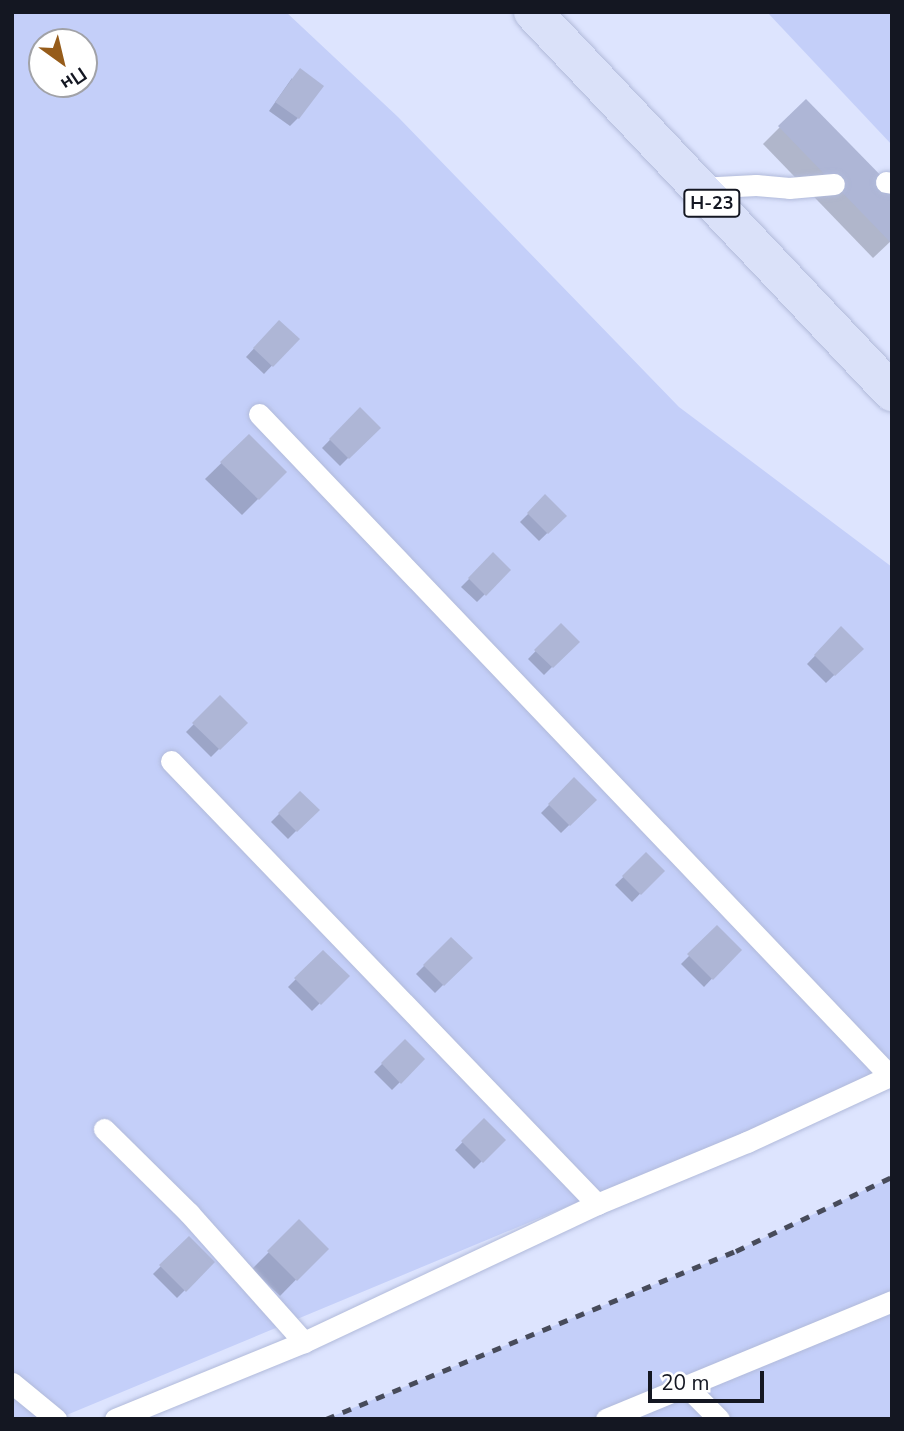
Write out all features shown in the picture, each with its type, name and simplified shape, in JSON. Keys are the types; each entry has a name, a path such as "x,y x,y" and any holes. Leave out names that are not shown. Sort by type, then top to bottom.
{"main road":[{"name":"Н-23","path":"533,12 892,393"}],"lane":[{"path":"698,188 756,185 789,188 834,184"},
{"path":"115,1419 304,1342 597,1204 747,1142 891,1075 259,414"},
{"path":"172,761 597,1204"},
{"path":"104,1129 189,1213 304,1342"},
{"path":"606,1419 892,1300"},
{"path":"12,1382 56,1419"},
{"path":"685,1385 719,1419"}],"shaded area":[{"path":"12,12 286,12 398,117 679,407 892,567 892,1063 799,1110 57,1419 12,1419"},
{"path":"767,12 892,12 892,145"},
{"path":"892,1177 892,1419 326,1419 736,1251"}],"building":[{"path":"300,68 324,86 299,119 275,102"},
{"path":"806,99 892,187 892,244 778,126"},
{"path":"279,320 300,339 273,367 253,348"},
{"path":"360,407 381,428 349,459 329,439"},
{"path":"249,434 287,472 259,500 220,462"},
{"path":"545,494 567,516 548,534 527,513"},
{"path":"493,552 511,570 486,596 468,578"},
{"path":"561,623 580,642 553,668 534,650"},
{"path":"841,626 864,649 835,676 814,655"},
{"path":"220,695 248,723 220,750 192,723"},
{"path":"574,777 597,800 570,826 548,804"},
{"path":"300,791 320,810 297,832 278,813"},
{"path":"646,852 665,871 641,895 622,876"},
{"path":"717,925 742,950 713,980 687,954"},
{"path":"451,937 473,958 444,986 423,965"},
{"path":"323,950 350,976 321,1005 294,978"},
{"path":"405,1039 425,1059 401,1084 381,1063"},
{"path":"484,1118 506,1140 483,1163 461,1141"},
{"path":"299,1219 329,1249 297,1281 267,1251"},
{"path":"189,1236 215,1262 186,1292 159,1265"}],"railway":[{"path":"326,1419 736,1251 892,1177"}]}
